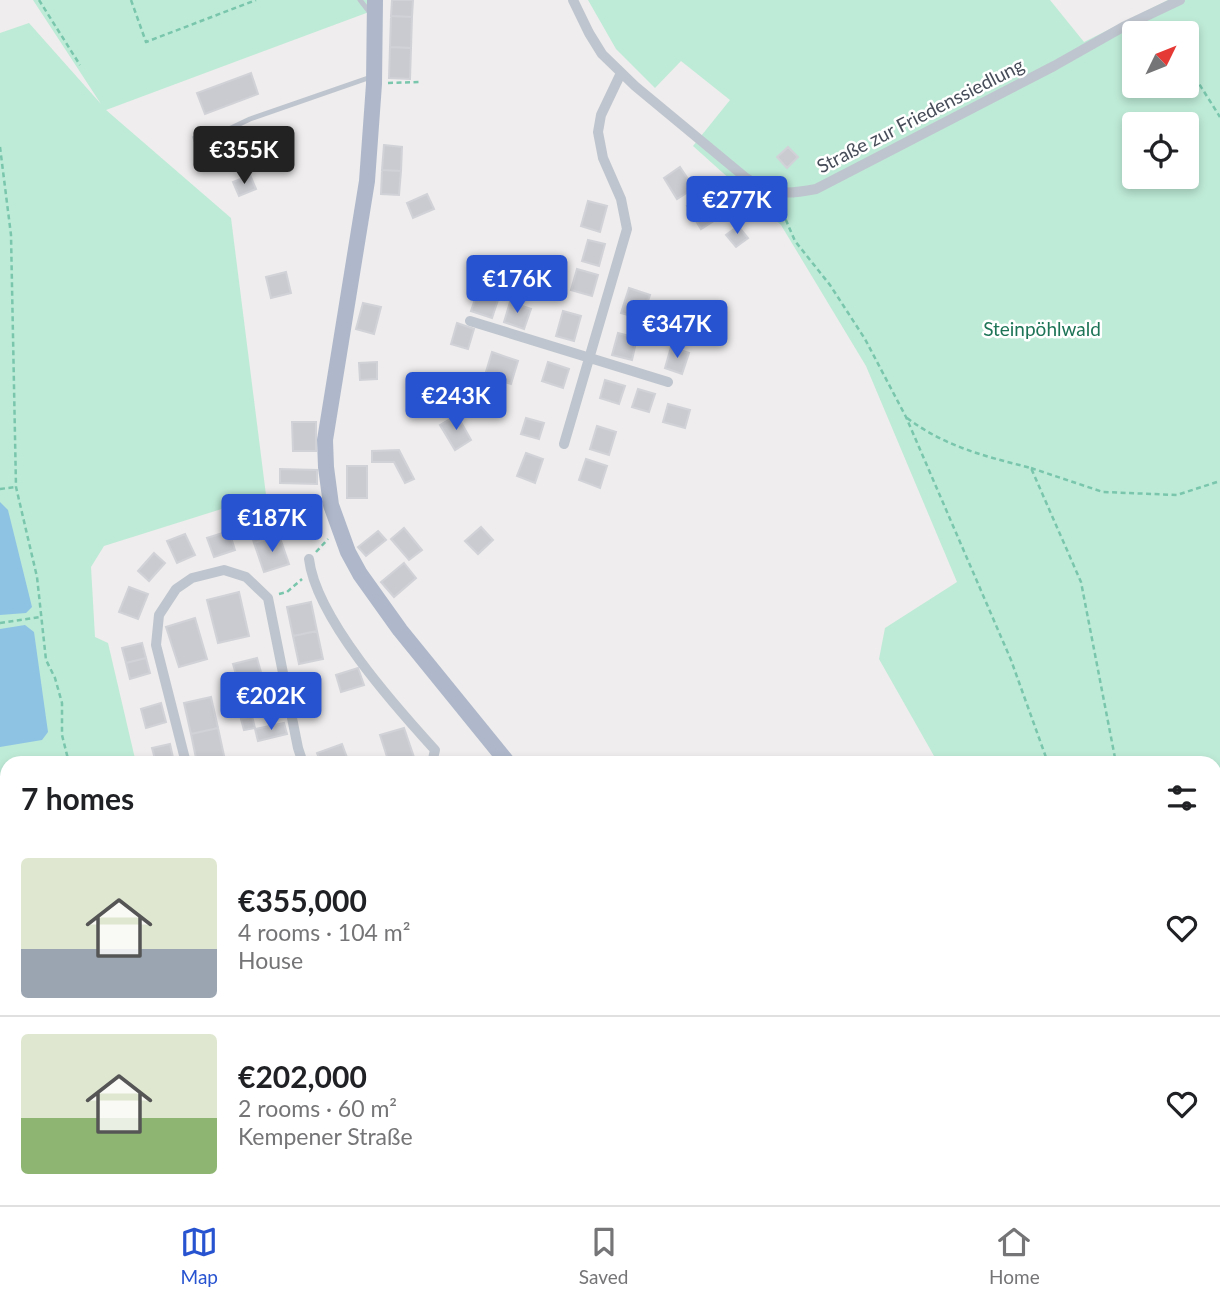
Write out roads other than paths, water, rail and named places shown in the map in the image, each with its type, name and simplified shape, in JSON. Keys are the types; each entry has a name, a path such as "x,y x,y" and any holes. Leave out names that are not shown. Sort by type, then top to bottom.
{"main road":[{"path":"375,0 374,80 368,168 326,440 331,505 360,574 378,601 502,756"}],"street":[{"path":"564,444 627,229 621,199 603,158 598,132 601,115 621,73 602,54 573,0"},
{"name":"Straße zur Friedenssiedlung","path":"621,73 746,178 763,189 793,193 816,188 1054,66 1123,27 1180,0"},
{"path":"470,321 668,382"},
{"path":"309,559 310,572 333,620 388,699 435,750 434,756"},
{"path":"184,756 156,645 159,615 176,589 184,583 192,578 224,570 246,577 268,598 301,756"}],"lane":[{"path":"360,0 376,21"},
{"path":"229,129 250,118 374,80"}],"water":[{"path":"0,502 8,510 32,607 26,613 0,615"},
{"path":"25,625 34,632 48,732 42,740 0,747 0,629"}],"park label":[{"name":"Steinpöhlwald","path":"1042,328"}]}
